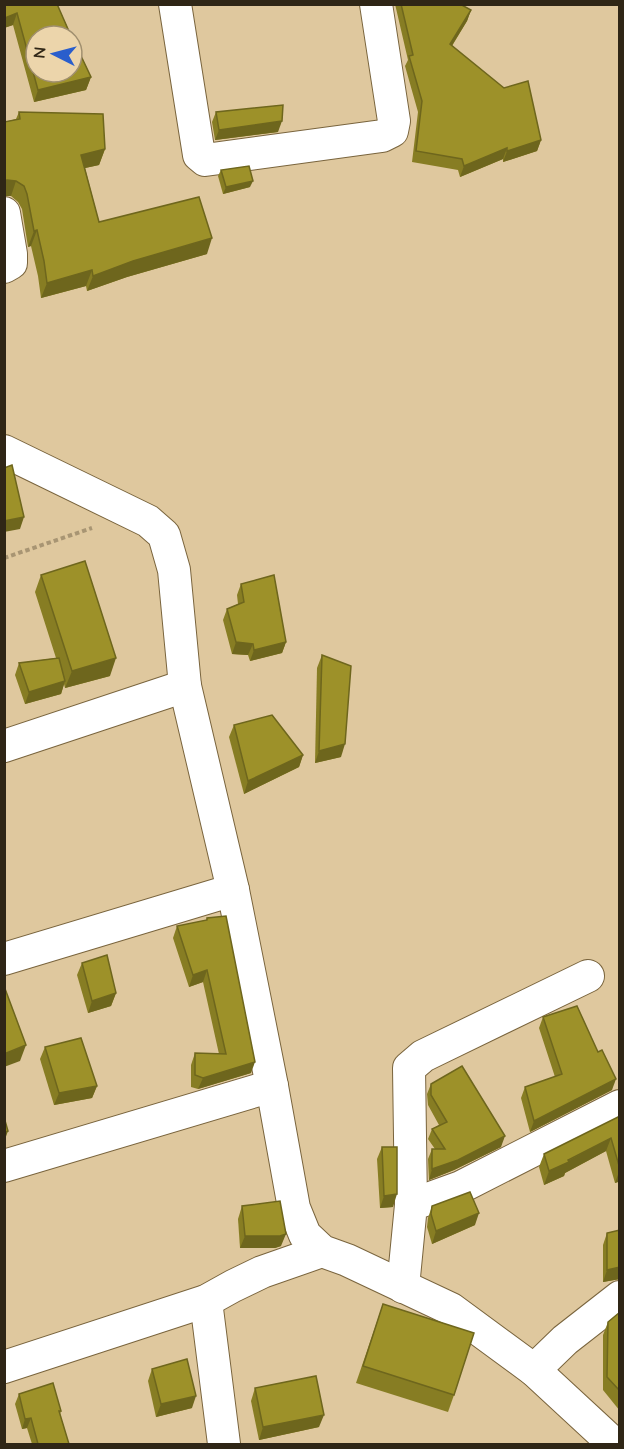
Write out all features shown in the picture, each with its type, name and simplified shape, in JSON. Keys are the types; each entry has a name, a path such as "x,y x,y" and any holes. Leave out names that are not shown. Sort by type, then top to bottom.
{"street":[{"path":"175,4 199,154 205,160 382,136 392,130 394,121 375,4"},
{"path":"4,213 12,254 10,263 4,267"},
{"path":"4,451 148,521 164,535 174,570 186,686 233,890 294,1208 305,1234 322,1251 347,1260 451,1309 534,1370 614,1444"},
{"path":"4,746 186,686"},
{"path":"4,959 233,890"},
{"path":"403,1287 411,1205 409,1068 423,1056 588,976"},
{"path":"4,1166 272,1086"},
{"path":"411,1205 461,1187 620,1106"},
{"path":"4,1367 206,1301 262,1272 322,1251"},
{"path":"534,1370 565,1340 620,1297"},
{"path":"206,1301 224,1444"}],"path":[{"path":"4,558 132,514"}],"building":[{"path":"4,4 57,4 66,24 24,24 24,39 17,13 5,18"},
{"path":"401,4 460,4 471,10 450,44 504,88 528,81 541,140 507,151 507,148 464,166 462,159 416,151 422,101 409,56 413,55"},
{"path":"84,62 91,77 84,79"},
{"path":"36,84 62,84 38,90"},
{"path":"283,105 282,121 219,130 216,112"},
{"path":"19,112 103,114 105,149 81,155 99,222 199,197 212,238 133,261 93,276 92,270 47,283 37,230 34,231 24,186 16,181 4,181 4,122 20,119"},
{"path":"249,166 253,181 226,187 221,170"},
{"path":"12,465 24,517 4,521 4,468"},
{"path":"85,561 116,658 72,671 41,575"},
{"path":"274,575 286,642 254,650 253,644 236,642 227,609 244,602 241,584"},
{"path":"322,655 351,666 345,744 319,751"},
{"path":"59,658 65,681 29,692 19,663"},
{"path":"272,715 303,755 248,781 234,725"},
{"path":"226,916 255,1062 203,1078 195,1075 195,1053 226,1054 207,970 193,975 177,926 207,920 207,918"},
{"path":"107,955 116,993 92,1001 82,963"},
{"path":"4,986 26,1045 4,1054"},
{"path":"577,1006 598,1052 602,1050 616,1079 534,1121 525,1087 562,1074 543,1017"},
{"path":"81,1038 97,1086 59,1093 45,1047"},
{"path":"462,1066 505,1136 458,1160 432,1169 432,1149 445,1149 432,1129 447,1122 431,1095 431,1084"},
{"path":"620,1116 620,1169 611,1138 549,1171 544,1154"},
{"path":"4,1117 8,1131 4,1133"},
{"path":"382,1147 397,1147 397,1194 384,1196"},
{"path":"470,1192 479,1213 436,1231 431,1214 432,1206"},
{"path":"280,1201 286,1234 245,1236 242,1206"},
{"path":"620,1230 620,1267 607,1270 607,1233"},
{"path":"383,1304 474,1333 454,1395 363,1366"},
{"path":"620,1312 620,1391 607,1377 608,1322"},
{"path":"187,1359 196,1396 161,1404 152,1369"},
{"path":"316,1376 324,1415 263,1427 255,1388"},
{"path":"53,1383 69,1444 38,1444 31,1418 25,1419 19,1394"}]}
